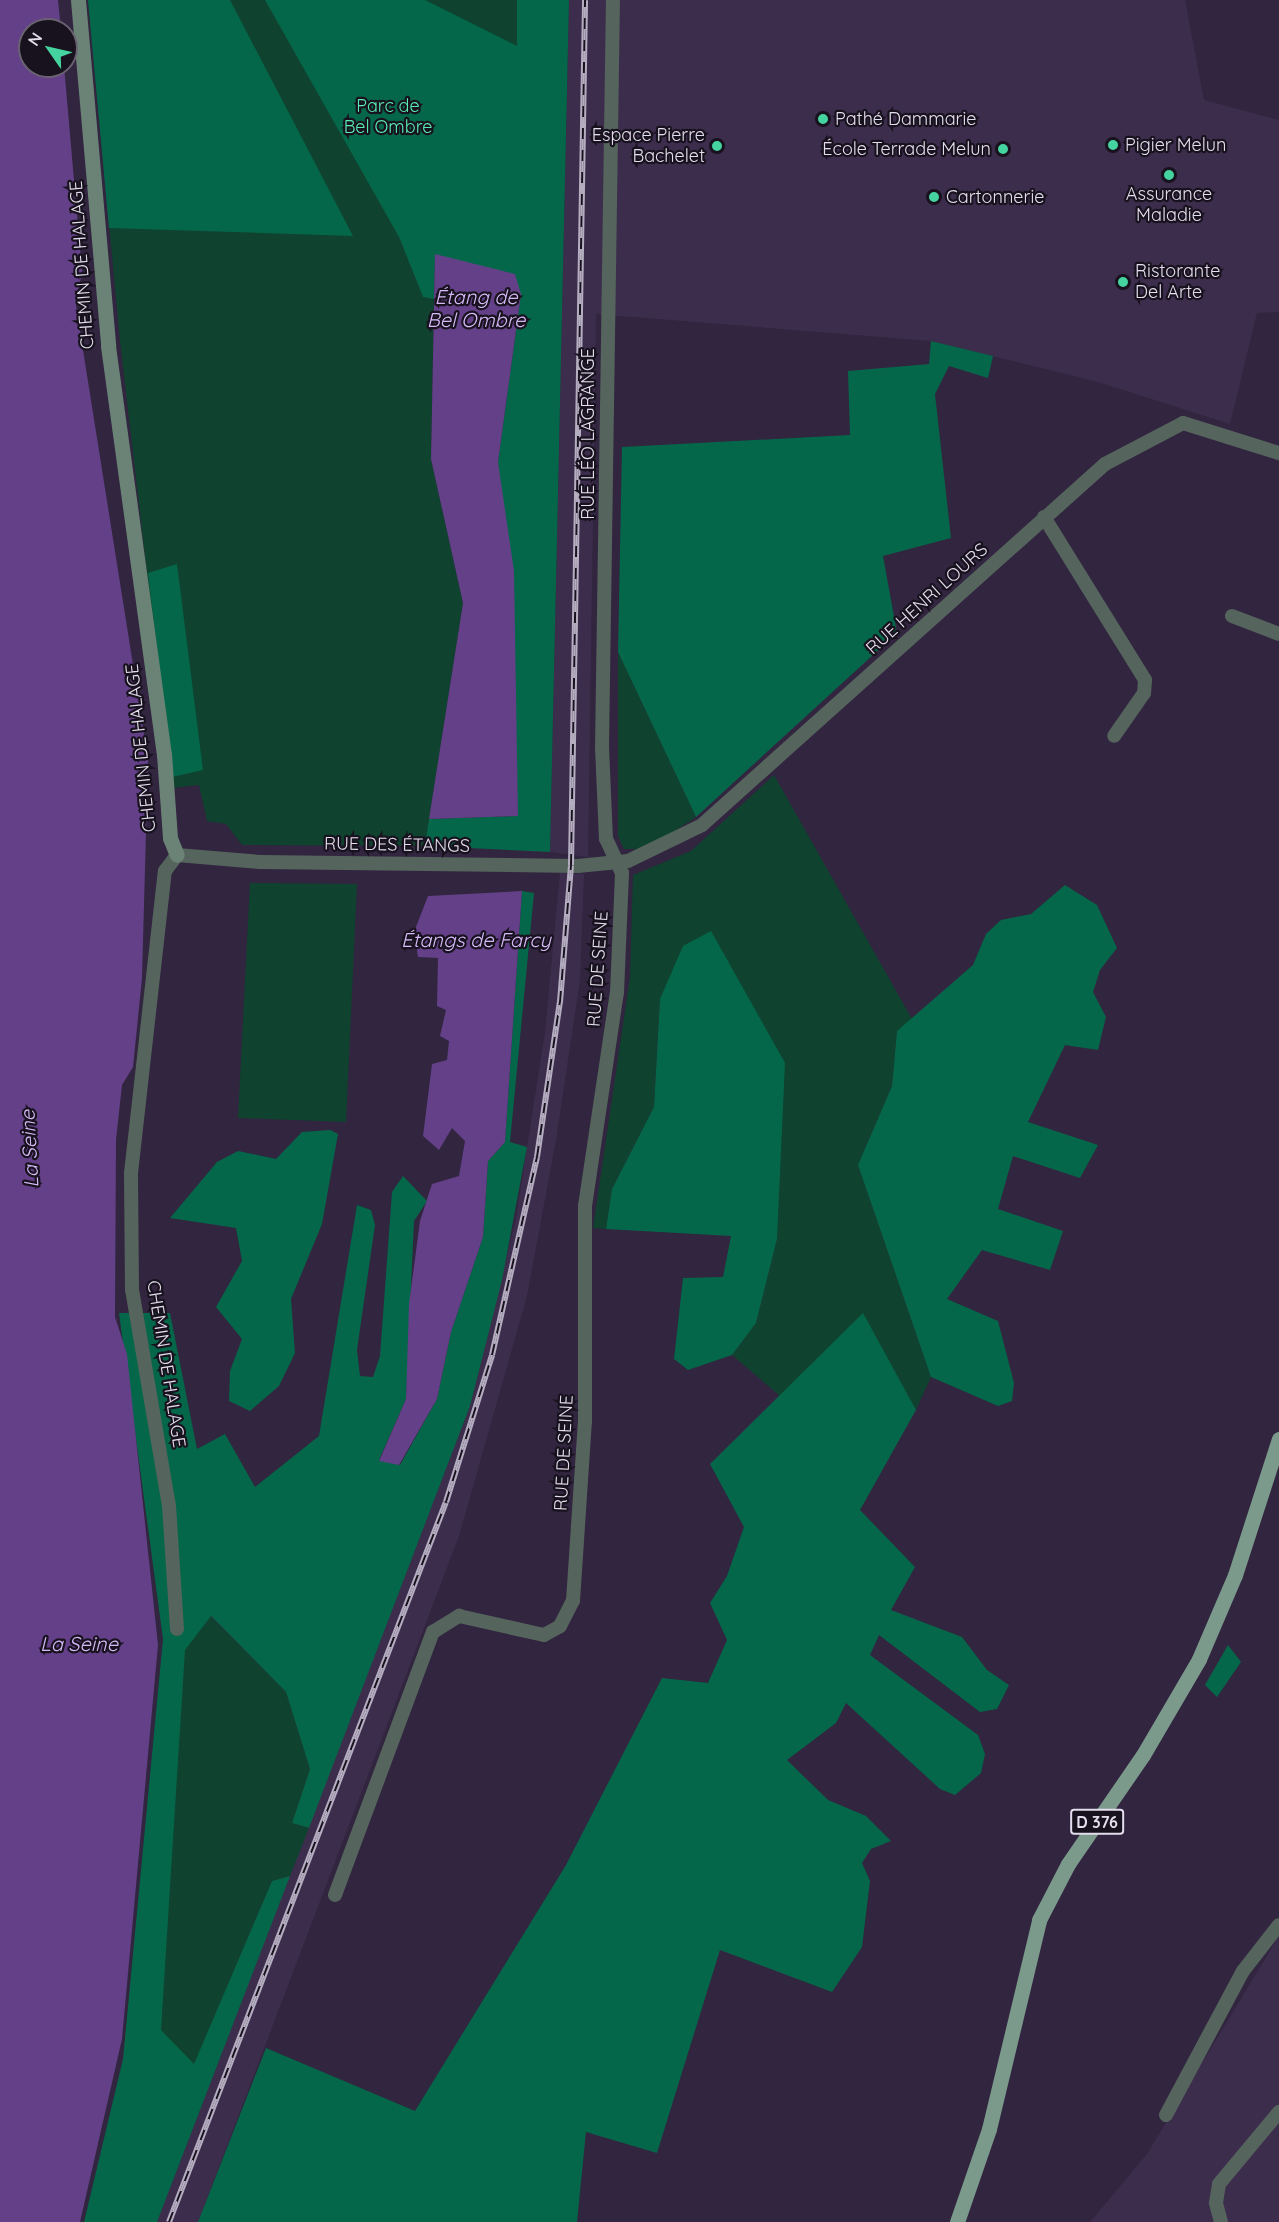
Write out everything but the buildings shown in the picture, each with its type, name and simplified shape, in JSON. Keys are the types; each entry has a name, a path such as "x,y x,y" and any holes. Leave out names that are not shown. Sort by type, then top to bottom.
{"main road":[{"name":"D 376","path":"957,2222 989,2129 1040,1920 1068,1864 1143,1755 1199,1659 1235,1575 1279,1439"}],"street":[{"name":"CHEMIN DE HALAGE","path":"78,0 107,339 164,754 170,838 177,855 165,871 131,1173 132,1290 169,1506 177,1629"},
{"name":"RUE LÉO LAGRANGE","path":"613,0 603,748 606,840 618,864"},
{"name":"RUE HENRI LOURS","path":"618,864 702,825 1105,464 1183,423 1206,426 1279,453"},
{"path":"1044,517 1144,680 1144,693 1114,736"},
{"path":"1233,616 1279,634"},
{"name":"RUE DES ÉTANGS","path":"177,855 207,861 618,864"},
{"name":"RUE DE SEINE","path":"335,1895 433,1632 459,1616 544,1635 560,1626 573,1601 585,1421 585,1206 617,993 618,864"},
{"path":"1166,2115 1243,1971 1279,1925"},
{"path":"1221,2222 1216,2203 1219,2184 1279,2112"}],"shaded area":[{"path":"569,0 1185,0 1204,100 1279,120 1279,312 1257,313 1230,424 1098,382 931,341 596,314 588,857 550,852"},
{"path":"560,873 584,874 580,980 556,1140 527,1296 459,1536 198,2222 157,2222 470,1406 516,1218 545,1032"},
{"path":"1279,1936 1279,2222 1090,2222 1147,2154"}],"green space":[{"name":"Parc de Bel Ombre","path":"88,0 517,0 521,225 399,237 423,297 434,299 431,459 463,603 425,846 242,845 226,824 207,821 199,785 172,788 120,341"},
{"path":"88,0 230,0 353,236 109,228"},
{"name":"Parc de Bel Ombre","path":"265,0 425,0 517,46 517,0 569,0 550,852 425,846 429,819 518,816 498,462 521,294 435,255 434,299 423,297 399,237"},
{"path":"931,341 993,356 988,378 949,366 935,394 951,538 883,556 897,633 696,817 618,652 622,447 850,435 848,371 929,364"},
{"path":"177,564 203,770 172,777 148,573"},
{"path":"618,652 696,817 650,847 636,849 624,849 618,836"},
{"path":"774,775 912,1019 897,1031 892,1086 858,1165 931,1377 916,1410 863,1314 780,1396 732,1355 756,1323 777,1239 660,999 654,1107 612,1189 606,1229 593,1228 630,977 633,875 691,851"},
{"path":"250,883 357,884 346,1122 238,1118"},
{"path":"1065,885 1097,905 1117,948 1100,970 1093,992 1106,1017 1098,1050 1065,1045 1028,1122 1098,1145 1080,1178 1013,1156 998,1209 1063,1231 1050,1270 982,1250 947,1299 998,1321 1014,1383 1012,1401 998,1406 931,1377 858,1165 892,1086 897,1031 973,965 986,934 1001,920 1031,914"},
{"path":"522,891 534,893 510,1142 527,1147 502,1280 470,1406 309,1828 292,1823 310,1769 286,1692 211,1616 185,1650 161,2030 194,2064 272,1881 290,1876 157,2222 84,2222 123,2059 163,1639 119,1313 170,1313 197,1449 225,1434 255,1487 319,1436 357,1205 371,1210 375,1225 357,1350 360,1376 373,1377 380,1356 392,1192 403,1176 427,1201 414,1221 406,1399 379,1460 400,1465 437,1399 451,1332 483,1237 488,1161 505,1142"},
{"path":"711,931 785,1063 777,1239 756,1323 732,1355 688,1370 674,1359 683,1278 723,1277 731,1236 606,1229 612,1189 654,1107 660,999 683,946"},
{"path":"330,1130 338,1134 322,1224 291,1299 295,1353 279,1386 250,1411 229,1401 230,1371 242,1339 216,1307 242,1261 236,1228 170,1218 217,1162 238,1151 276,1159 302,1132"},
{"path":"863,1313 916,1410 860,1510 915,1567 891,1610 962,1637 987,1670 1009,1685 997,1709 980,1712 879,1635 870,1655 978,1735 985,1754 981,1773 955,1795 940,1789 846,1703 836,1723 787,1760 828,1800 866,1816 891,1841 871,1849 862,1863 870,1881 862,1947 832,1992 720,1950 657,2153 586,2132 577,2222 198,2222 266,2048 415,2111 566,1865 662,1678 708,1683 727,1640 710,1603 727,1576 744,1527 710,1464"},
{"path":"210,1616 286,1692 310,1769 292,1823 309,1828 290,1876 272,1881 194,2065 160,2030 184,1650"},
{"path":"1228,1645 1241,1662 1217,1697 1205,1685"}],"water":[{"name":"La Seine","path":"0,0 58,0 60,18 18,18 18,78 65,78 82,271 76,306 148,759 142,978 133,1067 122,1085 116,1140 115,1317 127,1354 158,1645 122,2039 80,2222 0,2222"},
{"name":"Étang de Bel Ombre","path":"435,254 515,274 521,294 498,462 514,571 518,816 429,819 463,603 431,459"},
{"name":"Étangs de Farcy","path":"522,891 505,1142 488,1161 483,1237 451,1332 437,1399 399,1465 379,1461 406,1399 409,1304 420,1221 432,1184 459,1176 465,1141 452,1128 439,1150 423,1136 432,1064 447,1060 449,1041 440,1036 446,1010 437,1006 438,958 418,957 414,932 428,896"}],"railway":[{"path":"169,2222 446,1502 492,1355 537,1157 560,1002 571,865 585,0"}],"place":[{"name":"Pathé Dammarie","path":"823,119"},
{"name":"Pigier Melun","path":"1113,145"},
{"name":"Espace Pierre Bachelet","path":"717,146"},
{"name":"École Terrade Melun","path":"1003,149"},
{"name":"Assurance Maladie","path":"1169,175"},
{"name":"Cartonnerie","path":"934,197"},
{"name":"Ristorante Del Arte","path":"1123,282"}]}
